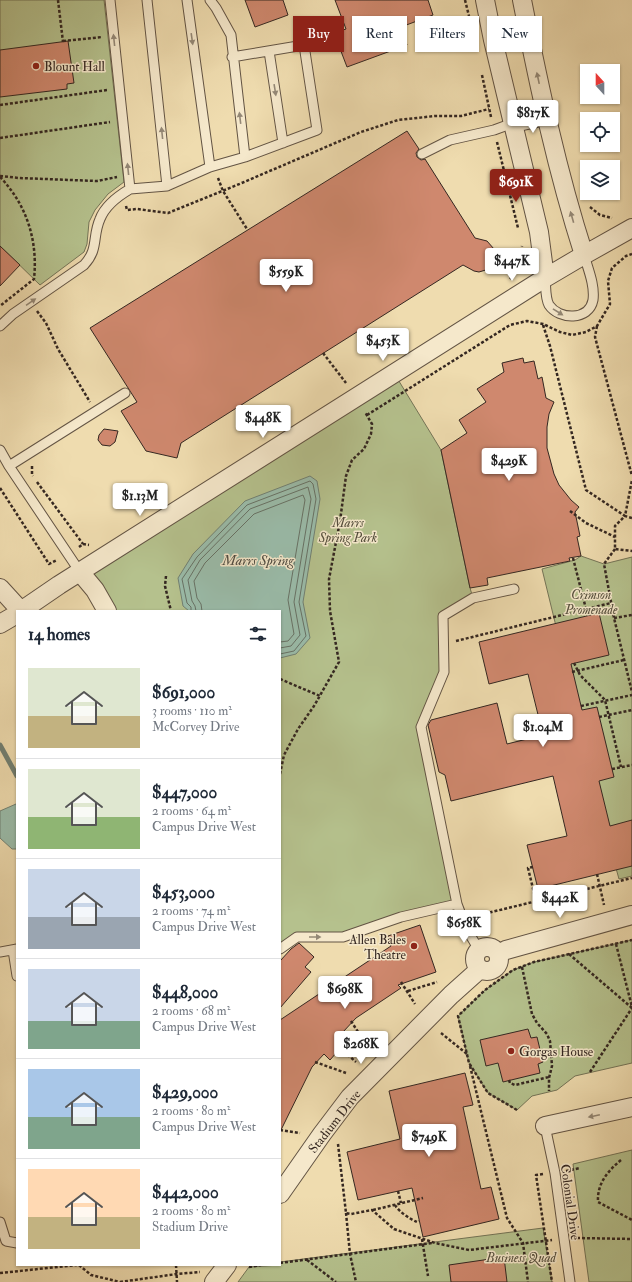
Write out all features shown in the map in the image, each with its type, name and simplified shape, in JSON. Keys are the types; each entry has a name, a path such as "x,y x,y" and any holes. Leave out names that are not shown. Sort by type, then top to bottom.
{"street":[{"path":"485,0 493,40 539,232 545,278"},
{"path":"522,0 546,116 572,216 584,255"},
{"path":"513,123 546,116"},
{"path":"23,610 356,397 584,255 625,223"},
{"path":"80,572 95,590 106,610"},
{"path":"0,588 20,610"},
{"path":"0,624 16,615"},
{"path":"498,954 506,950 632,915"},
{"path":"482,947 493,948 498,954 499,962 495,968 488,971 480,969 475,962 476,953 482,947"},
{"name":"Stadium Drive","path":"281,1193 350,1097 451,995 480,969"},
{"path":"545,1126 632,1107"},
{"path":"208,1277 225,1266"}],"lane":[{"path":"110,0 127,191"},
{"path":"147,0 167,186"},
{"path":"187,0 210,168"},
{"path":"210,0 231,35 232,57 245,157"},
{"path":"0,326 13,314 84,265 90,259 94,250 99,220 105,210 127,191 167,186 210,168 245,157 317,130 304,45 232,57"},
{"path":"269,51 283,143"},
{"path":"422,154 450,140 494,130 513,123"},
{"path":"545,278 548,303 553,310 567,316 584,313 590,308 593,301 592,284 584,255"},
{"path":"9,466 125,393"},
{"path":"0,450 9,466 80,572"},
{"path":"479,950 466,928 457,904 421,727 444,672 444,616 473,598 514,589"},
{"path":"281,948 297,936 342,937 401,916 457,904"},
{"path":"0,952 15,950 16,963"},
{"name":"Colonial Drive","path":"545,1126 555,1172 570,1282"},
{"path":"0,1222 6,1241 16,1243"}],"path":[{"path":"58,0 63,42 114,35"},
{"path":"0,105 112,90"},
{"path":"127,191 127,210 137,209 168,212 223,191 361,132 391,122 435,116 461,116 489,109"},
{"path":"0,138 116,121"},
{"path":"0,176 97,181 121,176"},
{"path":"0,176 22,208 33,237 36,256 34,279 36,309 46,323 58,349 96,411"},
{"path":"223,191 247,229"},
{"path":"590,207 600,215 625,223"},
{"path":"632,254 626,256 612,268 608,281 610,304 597,326 595,337 632,476"},
{"path":"0,306 34,279"},
{"path":"367,415 510,325 527,321 543,324 560,332 572,335 586,332 597,326"},
{"path":"543,324 550,346 586,490 625,516 632,518"},
{"path":"281,769 284,755 298,729 320,696 339,662 330,611 329,579 340,520 346,476 352,460 364,449 372,424 356,397 323,353"},
{"path":"33,462 32,474 83,544"},
{"path":"581,706 632,693 614,618 604,564 615,548 615,526 625,516 632,480"},
{"path":"0,488 49,564"},
{"path":"570,511 586,523 615,537"},
{"path":"615,548 632,551"},
{"path":"573,558 586,609"},
{"path":"166,576 165,586 171,610"},
{"path":"444,644 612,603"},
{"path":"614,618 632,615"},
{"path":"572,672 624,660"},
{"path":"574,664 578,671 605,700 621,767"},
{"path":"281,679 320,696"},
{"path":"599,717 632,710"},
{"path":"612,768 632,765"},
{"path":"533,867 528,868 536,900"},
{"path":"597,874 608,921"},
{"path":"475,916 536,900 632,878"},
{"path":"528,1282 523,1243 507,1218 458,1016 485,990 513,970 534,962 632,940"},
{"path":"590,1072 632,1008 616,944"},
{"path":"569,954 632,1008"},
{"path":"522,967 532,1014 537,1023 547,1034 550,1042 552,1066 549,1077 549,1091"},
{"path":"401,982 415,1004"},
{"path":"408,991 437,982"},
{"path":"351,1021 369,1049"},
{"path":"441,1033 467,1054"},
{"path":"340,1048 356,1062"},
{"path":"315,1062 346,1073"},
{"path":"469,1063 488,1092 517,1110"},
{"path":"509,1080 510,1083 515,1085 549,1077"},
{"path":"281,1130 300,1133"},
{"path":"338,1144 350,1254 356,1282"},
{"path":"621,1160 604,1178 599,1189 598,1202 632,1220"},
{"path":"536,1175 552,1282"},
{"path":"398,1191 401,1203"},
{"path":"346,1213 351,1214 372,1210 423,1198"},
{"path":"395,1205 414,1221 419,1221"},
{"path":"372,1210 394,1228 435,1243 469,1250 563,1238 632,1239"},
{"path":"422,1239 428,1276"},
{"path":"281,1263 435,1243"},
{"path":"307,1259 336,1282"},
{"path":"0,1273 68,1266"},
{"path":"79,1266 91,1275 120,1282 177,1274 208,1277"},
{"path":"176,1266 177,1282"},
{"path":"249,1267 255,1266"}],"green space":[{"path":"0,0 104,0 124,182 108,194 95,210 89,222 87,244 84,252 40,285 0,246"},
{"name":"Marrs Spring Park","path":"394,373 441,450 473,598 444,616 444,672 421,727 457,904 343,937 297,937 281,948 281,610 106,610 80,572"},
{"name":"Crimson Promenade","path":"581,556 604,564 632,557 632,876 619,879 542,569 575,560"},
{"path":"632,940 632,1063 575,1076 557,1090 532,1096 517,1110 488,1093 469,1063 458,1016 485,990 513,970 534,962"},
{"path":"632,1150 632,1282 589,1282 573,1164"},
{"name":"Business Quad","path":"543,1228 552,1282 238,1282 249,1267 281,1266 281,1262"}],"water":[{"name":"Marrs Spring","path":"310,476 317,481 320,499 303,602 310,638 296,654 281,658 281,610 188,610 183,606 178,578 193,554 245,501"},
{"path":"16,804 16,849 12,849 0,838 0,811"}],"building":[{"path":"245,0 283,0 288,15 255,27"},
{"path":"335,0 428,0 433,15 415,16 415,22 407,25 407,16 352,16 352,52 388,52 347,67 341,52 344,52 344,30 346,29 344,16 341,16"},
{"name":"Blount Hall","path":"68,41 74,83 67,84 67,89 0,97 0,50"},
{"path":"407,131 419,149 416,153 417,157 421,160 425,159 475,238 487,241 494,249 496,254 493,265 489,269 479,272 463,265 181,443 177,458 146,451 121,411 137,402 90,328"},
{"path":"0,246 20,265 0,286"},
{"path":"523,358 524,363 534,361 538,379 542,377 546,398 554,402 549,414 547,427 547,448 554,474 559,485 571,500 579,507 575,512 580,536 577,537 581,556 569,558 570,561 487,578 488,585 470,588 441,450 467,433 459,420 486,402 477,389 504,372 502,363"},
{"path":"104,429 118,431 115,442 110,446 102,445 98,440 99,435"},
{"path":"599,613 609,655 571,664 582,710 597,707 614,777 599,781 610,826 632,820 632,866 538,889 527,845 567,836 553,776 451,801 445,775 439,772 428,725 431,720 497,703 507,744 543,735 528,674 489,684 479,642"},
{"path":"420,925 436,972 398,985 401,988 356,1018 343,1032 350,1037 330,1060 324,1054 312,1067 281,1130 281,1019 391,946 388,936"},
{"path":"299,943 314,957 305,967 311,972 281,1007 281,960"},
{"name":"Gorgas House","path":"528,1029 531,1038 537,1037 543,1062 538,1064 540,1073 503,1082 498,1063 486,1066 480,1040"},
{"path":"465,1073 473,1105 463,1107 481,1189 491,1187 499,1219 423,1237 412,1188 358,1200 347,1152 400,1139 389,1091"},
{"path":"504,1257 507,1282 451,1282 449,1265"}],"waterway":[{"path":"0,745 16,774"}],"place":[{"name":"Blount Hall","path":"36,66"},
{"name":"Allen Bales Theatre","path":"414,946"},
{"name":"Gorgas House","path":"511,1051"}]}
